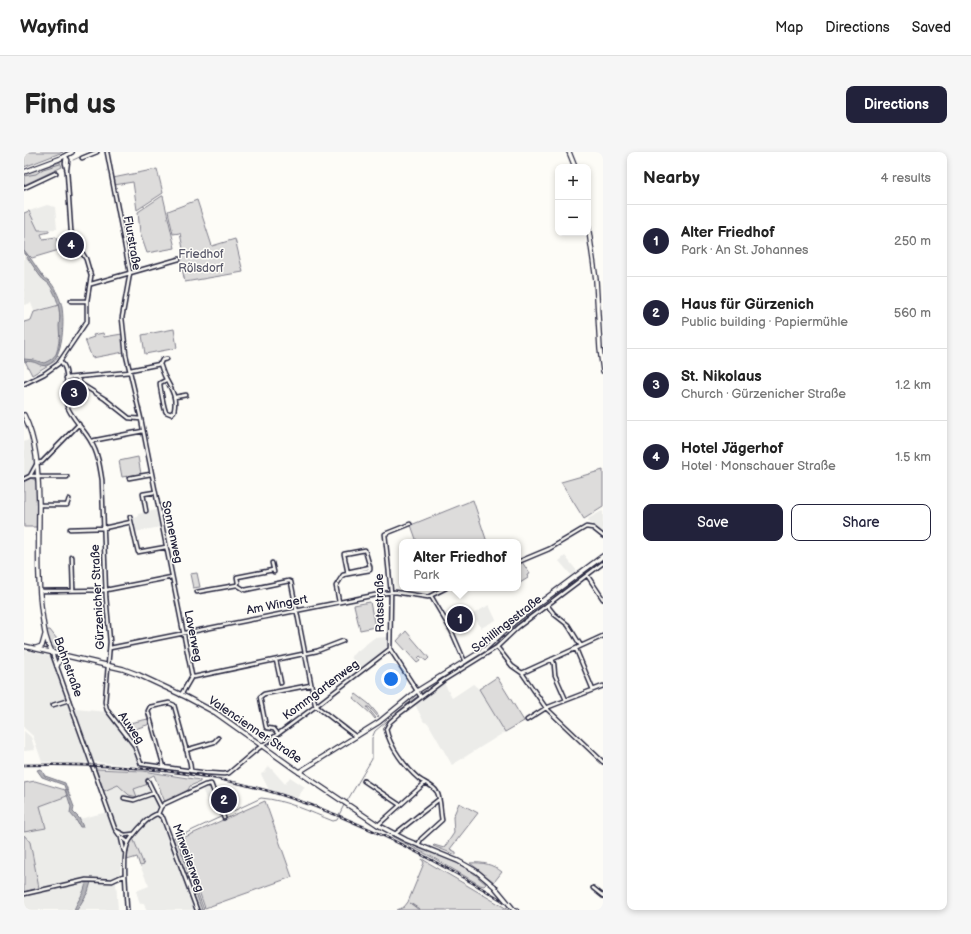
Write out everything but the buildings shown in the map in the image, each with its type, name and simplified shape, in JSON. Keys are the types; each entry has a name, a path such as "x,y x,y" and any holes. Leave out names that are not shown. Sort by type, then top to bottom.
{"main road":[{"path":"24,172 72,152"},
{"path":"569,152 574,164"},
{"path":"590,236 596,280 600,349 603,371"},
{"name":"Bahnstraße","path":"24,416 30,427 35,444 38,476 40,591 45,632 52,652"},
{"name":"Schillingsstraße","path":"299,772 387,717 417,691 489,646 514,622 603,556"},
{"path":"35,648 42,646 45,632"},
{"name":"Valencienner Straße","path":"24,646 67,655 132,672 216,713 299,772 378,825 394,834 448,856 467,866 494,886 514,910"},
{"path":"57,666 60,659 67,655"}],"street":[{"path":"82,158 97,152"},
{"name":"Flurstraße","path":"107,152 130,273 122,318 124,340 143,431"},
{"path":"24,384 55,368 61,362 73,340 86,325 88,318 87,301 91,284 91,273 88,263 71,231 67,169 68,160 66,154"},
{"path":"24,188 56,173"},
{"path":"91,284 179,259"},
{"path":"71,301 87,301"},
{"path":"66,378 130,371 160,364 162,360 167,358"},
{"name":"Gürzenicher Straße","path":"61,362 64,366 66,378 66,404 91,441 99,463 102,480 106,590 110,648 107,665"},
{"path":"160,364 166,380 172,387 175,397 175,408 173,414 166,412 160,385 166,380"},
{"path":"77,377 81,384 105,399 129,418 141,419"},
{"path":"175,397 186,395"},
{"path":"30,476 37,462 42,462 79,424"},
{"path":"91,441 143,431"},
{"name":"Sonnenweg","path":"143,431 172,577"},
{"path":"129,478 151,474"},
{"path":"24,479 30,476 67,477"},
{"name":"Sonnenweg","path":"146,511 143,494 155,492"},
{"path":"39,506 68,505 69,499"},
{"path":"130,517 138,552 166,547"},
{"name":"Gürzenicher Straße","path":"70,529 104,528 131,522"},
{"name":"Ratsstraße","path":"410,524 385,534 391,592 390,649 417,691"},
{"path":"521,561 549,549 588,526 603,536"},
{"path":"339,602 336,586 343,575 370,570 366,551 364,550 344,555 348,573"},
{"path":"72,558 73,590"},
{"name":"Schillingsstraße","path":"425,783 411,771 395,750 386,731 387,725 444,680 497,647 518,627 603,562"},
{"path":"237,585 237,577 274,571 272,564"},
{"path":"587,575 603,599"},
{"path":"40,591 106,590 172,577"},
{"name":"Laverweg","path":"172,577 192,676 181,695"},
{"path":"197,592 237,585 245,590 290,581 316,706 356,737"},
{"path":"440,591 431,596 451,630 465,662"},
{"name":"Am Wingert","path":"110,648 391,592 425,597 431,596"},
{"path":"547,605 554,614 568,625 581,646"},
{"path":"522,673 603,636"},
{"path":"192,676 194,677 305,654 343,641"},
{"path":"497,647 512,666 522,673 546,708 603,762"},
{"path":"576,648 593,690"},
{"name":"Kommgartenweg","path":"227,774 390,649"},
{"name":"Bahnstraße","path":"52,652 115,829 120,836 125,853"},
{"path":"552,659 556,675 566,700"},
{"path":"276,660 281,683"},
{"name":"Auweg","path":"107,665 105,702 107,710 134,745 141,764 227,774"},
{"path":"278,734 274,729 266,727 260,697 264,694 311,684"},
{"path":"527,720 546,708 603,686"},
{"path":"417,691 421,697"},
{"path":"53,705 69,700"},
{"path":"164,767 148,712 149,708 169,703 173,704 191,771"},
{"path":"186,750 214,742 218,738"},
{"path":"148,781 161,807"},
{"path":"364,781 400,805"},
{"path":"378,825 425,783 436,792 442,820 421,839 418,845"},
{"path":"127,910 125,853 128,841 133,834 152,816 158,814 161,807 168,802 211,784 224,817"},
{"path":"124,798 134,800 154,793"},
{"path":"394,834 438,800"},
{"name":"Mirweilerweg","path":"158,814 164,818 197,910"},
{"path":"115,829 128,841"},
{"path":"119,832 125,835 133,834"},
{"name":"Bahnstraße","path":"120,836 128,841"},
{"path":"24,894 86,880 112,881 125,875"},
{"path":"594,888 603,896"}],"shaded area":[{"path":"47,205 55,207 57,229 38,230 29,211"},
{"path":"24,250 43,276 53,285 61,303 63,327 60,347 53,362 47,365 24,361 24,359 44,363 54,357 59,348 59,309 50,285 41,278 24,253"},
{"path":"24,255 35,267 40,276 50,285 57,301 56,305 34,311 31,303 24,305"},
{"path":"32,438 35,459 33,471 24,477 24,442"},
{"path":"156,510 160,527 135,532 132,518 138,517 138,514"},
{"path":"602,511 603,533 588,521 589,518"},
{"path":"565,556 577,571 571,575 559,561"},
{"path":"489,605 496,620 481,628 473,614"},
{"path":"387,637 387,646 385,650 358,671 351,656 374,638"},
{"path":"24,650 51,656 89,763 42,762 33,736 24,728"},
{"path":"444,683 452,698 473,684 479,689 505,732 452,765 428,723 424,722 415,704"},
{"path":"75,709 108,712 133,744 140,764 138,766 93,762"},
{"path":"24,731 31,737 35,750 24,751"},
{"path":"269,766 285,784 290,777 305,787 297,798 269,790 261,774 265,772"},
{"path":"41,769 45,776 65,783 74,807 73,812 79,818 83,827 80,827 70,813 71,807 64,785 42,777 37,770"},
{"path":"148,784 158,807 133,832 125,834 122,833 116,828 104,791 118,785 129,795 137,797 134,789"},
{"path":"209,786 218,805 210,808 202,789"},
{"path":"67,796 76,820 107,812 122,846 120,875 113,880 86,879 39,888 30,842 24,835 24,832 45,828 39,806"},
{"path":"157,816 162,819 196,910 146,910 144,903 140,904 136,891 149,886 140,866 144,864 133,838 150,820"},
{"path":"86,882 83,894 74,910 24,910 24,895"},
{"path":"86,882 91,882 88,892 77,910 74,910 84,890"},
{"path":"91,882 109,884 116,882 118,910 77,910 88,892"}],"green space":[{"path":"24,152 63,152 24,167"},
{"path":"60,162 62,167 24,185 24,174"},
{"path":"157,169 163,193 137,210 133,182 114,185 113,178"},
{"path":"162,196 175,248 147,253 140,233 138,212"},
{"name":"Friedhof Rölsdorf","path":"197,200 212,246 235,239 243,272 185,282 180,260 184,254 180,233 173,234 168,211"},
{"path":"29,211 38,230 49,230 49,232 41,234 43,239 56,237 59,250 32,258 30,256 28,258 24,254 24,213"},
{"path":"59,305 60,324 58,349 56,355 59,356 55,361 32,375 24,359 24,322 31,320 34,312"},
{"path":"174,329 177,348 145,354 142,335"},
{"path":"103,333 104,337 122,334 124,352 92,358 85,340 94,337 93,335"},
{"path":"138,457 141,474 122,477 119,461"},
{"path":"603,470 603,507 584,519 561,482"},
{"path":"31,478 35,480 36,483 37,527 24,527 24,481"},
{"path":"473,500 486,539 416,539 411,525"},
{"path":"521,562 530,574 527,575 528,578 521,582"},
{"path":"197,573 200,587 193,588 190,574"},
{"path":"370,602 375,627 360,630 354,605"},
{"path":"465,608 472,620 454,630 448,618"},
{"path":"50,630 60,643 63,651 53,647 49,642 46,631"},
{"path":"406,631 429,658 426,661 420,656 418,658 420,661 417,663 397,641"},
{"path":"497,677 524,721 505,732 479,689"},
{"path":"356,694 369,704 379,716 378,717 369,707 367,707 376,718 375,719 353,698"},
{"path":"148,719 150,724 126,732 120,725"},
{"path":"96,769 143,771 200,780 200,782 190,786 188,790 165,802 154,775 146,779 148,784 134,789 137,797 129,795 118,785 104,791"},
{"path":"35,781 65,790 67,796 40,806 46,828 24,832 24,783"},
{"path":"265,801 292,877 205,908 182,843 183,838"},
{"path":"459,803 478,813 450,849 456,852 456,855 433,846 444,848 454,833 453,817"},
{"path":"24,835 30,842 39,888 24,892"},
{"path":"180,835 180,844 204,910 199,910 173,838"},
{"path":"392,835 421,849 454,861 472,872 486,884 484,886 480,885 432,857 391,836"},
{"path":"133,838 144,865 140,866 137,857 127,860 129,846"},
{"path":"422,859 509,910 421,910 410,903 419,910 397,910 404,907 408,902 424,863"},
{"path":"470,863 487,864 502,872 494,882"}],"waterway":[{"path":"73,160 91,152"},
{"path":"24,176 36,174 43,169 60,164"},
{"path":"554,596 603,559"},
{"path":"434,685 494,646 507,632 546,603"},
{"path":"421,693 426,690"},
{"path":"406,705 418,696"},
{"path":"347,801 372,759 372,738 375,731 404,707"},
{"path":"202,910 178,842 180,836 261,798 280,801 333,821 337,820 338,818"},
{"path":"339,815 344,805"}],"railway":[{"path":"24,765 89,765 154,770 219,779 282,795 344,818 403,845 461,876 518,910"}],"place":[{"name":"Hotel Jägerhof","path":"71,245"},
{"name":"St. Nikolaus","path":"74,393"},
{"name":"Alter Friedhof","path":"460,619"},
{"name":"Haus für Gürzenich","path":"224,800"}]}
